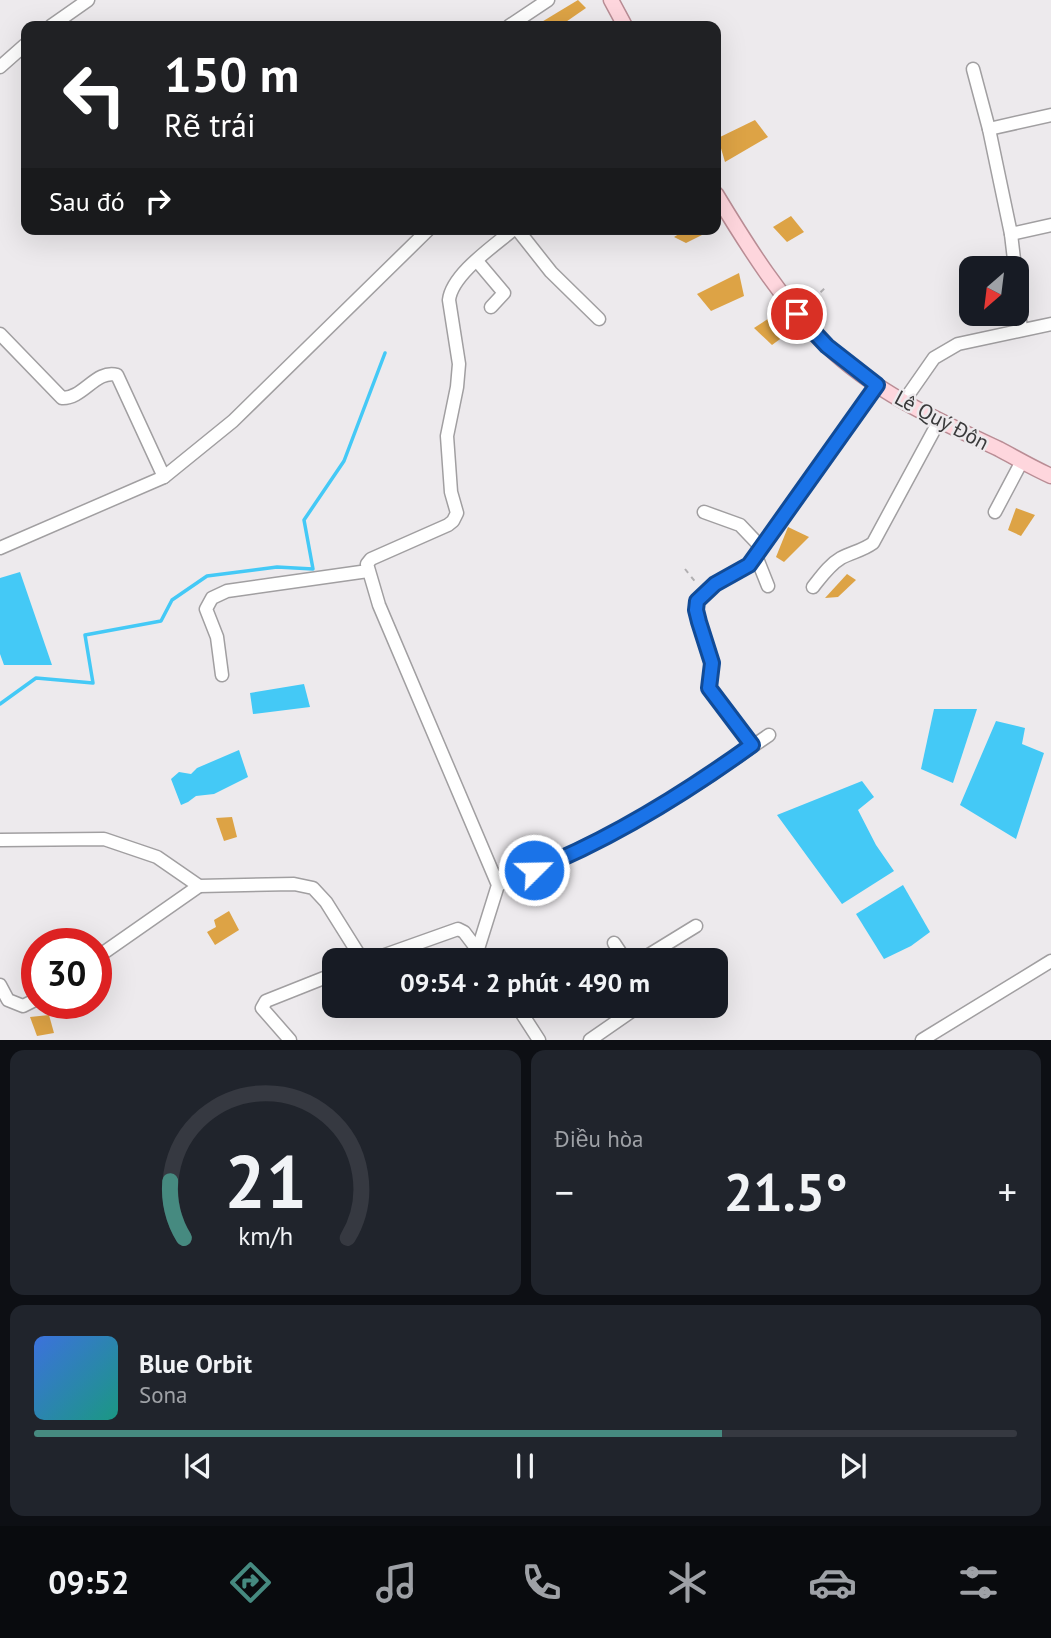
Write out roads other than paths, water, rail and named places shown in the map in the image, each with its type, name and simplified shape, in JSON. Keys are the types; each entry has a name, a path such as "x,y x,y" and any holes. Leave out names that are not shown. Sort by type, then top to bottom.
{"main road":[{"path":"611,0 622,21"},
{"name":"Lê Quý Đôn","path":"721,202 797,314 827,346 877,385 904,401 939,421 1049,474"}],"street":[{"path":"58,21 88,0"},
{"path":"516,21 548,0"},
{"path":"0,67 21,48"},
{"path":"973,69 1012,234 1014,256"},
{"path":"989,129 1051,115"},
{"path":"1012,234 1051,225"},
{"path":"0,548 164,477 233,421 423,235"},
{"path":"478,948 498,885 379,605 368,564 371,559 448,525 457,513 451,492 447,436 459,363 450,292 458,278 508,235"},
{"path":"520,235 551,272 598,319"},
{"path":"477,261 504,293 491,307"},
{"path":"904,401 933,358 958,344 1051,324"},
{"path":"1021,326 1021,330"},
{"path":"0,334 62,398 69,399 77,395 104,376 112,373 117,375 164,477"},
{"path":"752,745 709,688 712,663 696,610 697,601 704,593 742,570 759,552 877,385"},
{"path":"813,587 832,564 873,544 939,421"},
{"path":"995,512 1022,461"},
{"path":"704,512 740,525 759,552 768,586"},
{"path":"222,675 217,637 206,609 212,598 227,590 368,571"},
{"path":"498,885 626,826 702,781 769,735"},
{"path":"0,840 104,839 157,857 199,886"},
{"path":"112,947 199,886 294,884 313,888 326,902 357,948"},
{"path":"660,948 696,926"},
{"path":"403,948 458,929 477,948"},
{"path":"614,943 617,948"},
{"path":"925,1038 1051,961"},
{"path":"290,1040 262,1008 263,1005 266,1001 322,979"},
{"path":"0,985 8,1000 21,1005"},
{"path":"525,1018 539,1040"},
{"path":"590,1040 622,1018"}],"water":[{"path":"20,572 52,665 4,665 0,654 0,578"},
{"path":"304,684 310,707 253,714 250,693"},
{"path":"934,709 977,709 953,783 921,769"},
{"path":"996,721 1025,728 1022,744 1044,753 1016,839 960,805"},
{"path":"239,750 248,777 214,794 196,796 181,805 171,779 179,772 191,774 197,768"},
{"path":"862,781 874,797 858,810 876,845 894,871 842,904 777,815"},
{"path":"903,885 930,932 911,946 884,959 856,914"}],"waterway":[{"path":"0,704 36,678 93,683 85,635 161,621 172,600 207,576 277,567 313,569 304,520 344,461 385,353"}]}
